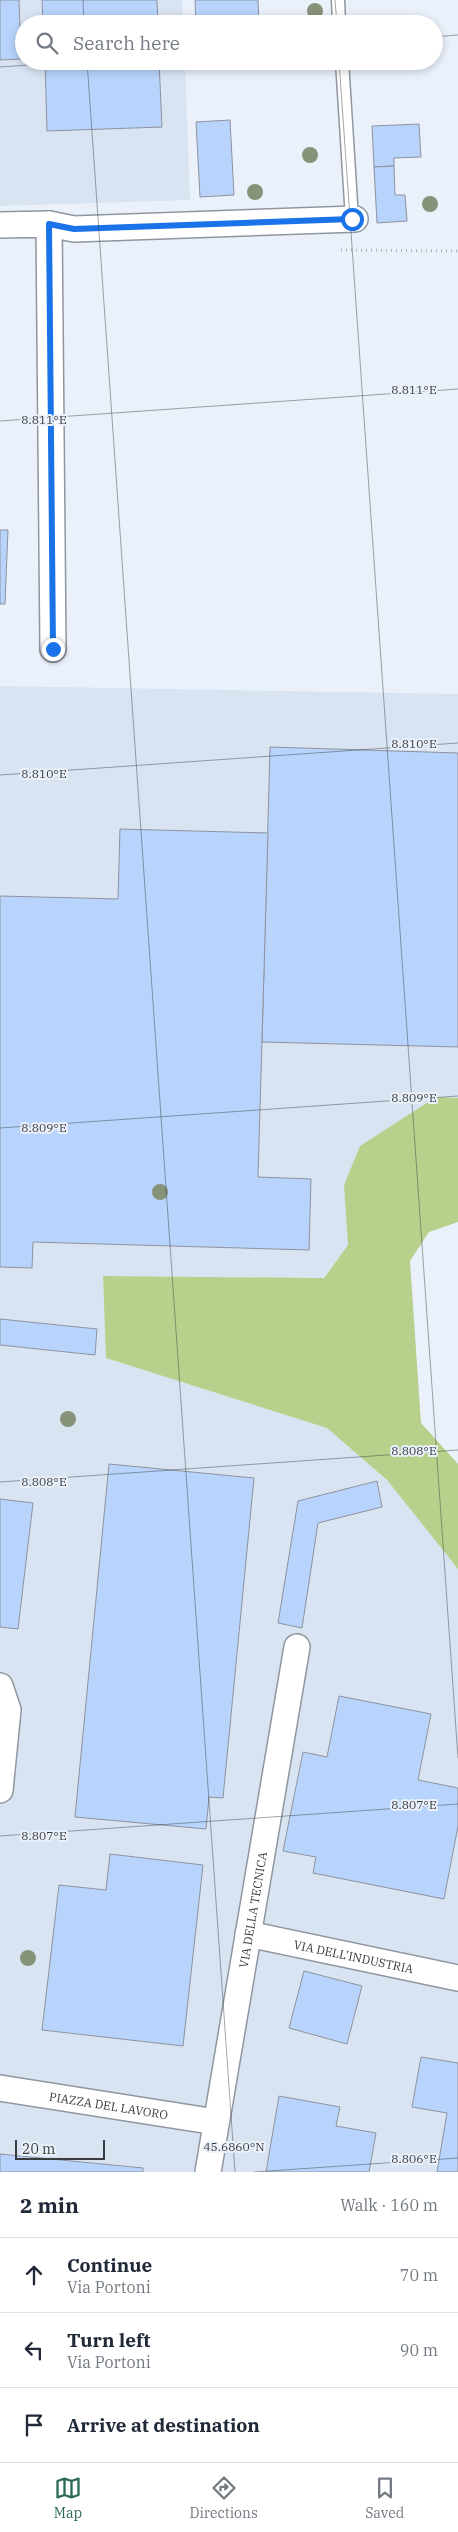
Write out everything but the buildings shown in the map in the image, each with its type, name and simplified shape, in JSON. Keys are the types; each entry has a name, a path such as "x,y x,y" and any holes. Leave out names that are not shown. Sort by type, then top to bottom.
{"street":[{"path":"0,226 49,224 74,229 354,219"},
{"path":"49,224 53,649"},
{"name":"VIA DELLA TECNICA","path":"208,2172 297,1647"},
{"path":"0,1686 8,1710 0,1790"},
{"name":"VIA DELL’INDUSTRIA","path":"248,1934 458,1978"},
{"name":"PIAZZA DEL LAVORO","path":"0,2088 216,2122"}],"lane":[{"path":"338,0 339,15"},
{"path":"343,70 354,219"}],"shaded area":[{"path":"0,0 182,0 183,15 15,15 15,70 185,70 190,200 0,206"},
{"path":"0,686 458,694 458,1098 435,1097 344,1185 348,1245 323,1278 103,1276 107,1358 327,1428 387,1480 458,1569 458,2172 0,2172"}],"green space":[{"path":"436,1097 458,1098 458,1222 429,1232 410,1261 421,1423 458,1464 458,1569 387,1480 327,1428 106,1358 103,1276 324,1278 348,1245 344,1185 360,1146"}],"route":[{"path":"53,649 49,224 74,229 352,219"}]}
